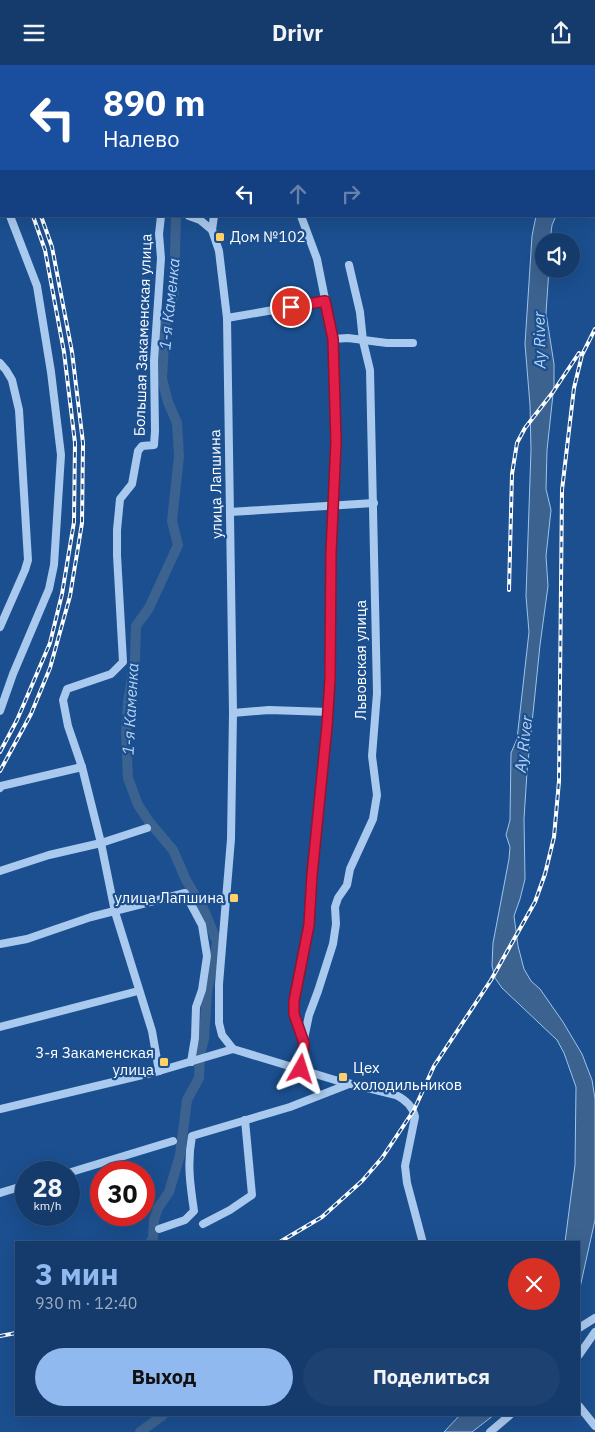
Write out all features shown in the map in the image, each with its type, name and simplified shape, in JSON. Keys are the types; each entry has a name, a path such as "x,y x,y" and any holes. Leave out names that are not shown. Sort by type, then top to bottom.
{"street":[{"path":"0,711 13,674 49,589 54,565 61,455 51,372 36,286 10,217"},
{"name":"Большая Закаменская улица","path":"82,767 68,726 62,700 67,689 111,675 123,663 118,555 119,507 120,499 132,484 138,451 142,446 154,445 154,361 161,258 159,234 161,217"},
{"path":"192,217 200,220 212,230"},
{"name":"улица Лапшина","path":"214,217 212,230 219,251 227,318 233,713 231,839 218,998 219,1023 222,1035 233,1049"},
{"path":"302,217 317,259 333,339 336,442 332,505 328,712 309,925 294,1001 294,1014 304,1043"},
{"name":"Львовская улица","path":"301,1069 309,1015 333,944 336,924 335,907 338,898 347,885 350,869 373,819 378,795 372,756 377,693 370,371 363,341 360,312 348,265"},
{"path":"227,318 325,301"},
{"path":"333,339 348,337 363,341 413,343"},
{"path":"0,363 12,380 19,410 28,560 26,570 0,627"},
{"path":"230,512 374,503"},
{"path":"233,713 269,710 328,712"},
{"path":"0,788 1,786 82,767 101,843 115,912 152,1031 159,1071"},
{"path":"0,871 49,855 101,843 147,828"},
{"path":"0,944 27,939 91,917 185,893 202,925 207,956 202,990 196,1007 195,1038 191,1062"},
{"path":"0,1027 138,991"},
{"path":"0,1109 159,1071 233,1049 349,1084 396,1095 404,1099 414,1110 415,1124 405,1166 407,1183 422,1241"},
{"path":"159,1229 185,1220 194,1211 188,1155 192,1136 290,1107 349,1084"},
{"path":"202,1225 230,1210 252,1195 245,1120"},
{"path":"80,1169 173,1141"},
{"path":"0,1193 15,1188"},
{"path":"580,1328 595,1318"},
{"path":"580,1329 595,1332 580,1354"},
{"path":"580,1407 595,1425"},
{"path":"490,1432 509,1416"}],"water":[{"name":"Ay River","path":"536,217 556,217 551,233 535,233 535,278 548,278 546,313 554,364 546,489 551,510 546,556 548,586 527,772 524,819 525,879 514,916 518,946 524,969 563,1022 582,1054 592,1080 595,1099 595,1220 580,1288 580,1241 565,1241 575,1165 576,1087 564,1053 557,1040 502,988 495,978 492,966 493,943 509,859 510,847 506,835 510,820 511,753 517,739 529,632 526,596 531,450 530,405 525,344 532,236"},
{"path":"459,1416 493,1416 472,1432 444,1432"}],"waterway":[{"name":"1-я Каменка","path":"151,1241 158,1208 169,1192 180,1155 187,1100 199,1078 207,992 217,942 204,910 186,880 173,850 138,805 128,778 126,733 128,702 135,659 136,626 149,608 178,545 172,521 179,456 177,423 168,402 162,379 165,326 174,294 176,217"},
{"path":"140,1432 162,1416"}],"railway":[{"path":"0,752 17,720 50,643 62,594 74,522 75,443 64,352 45,250 33,217"},
{"path":"0,771 31,714 50,668 70,596 82,523 83,443 72,352 52,247 41,217"},
{"path":"281,1241 322,1217 362,1181 382,1158 414,1110 434,1066 491,980 535,902 545,874 554,837 559,781 562,490 574,388 582,355 595,329"},
{"path":"509,590 512,474 517,443 525,428 553,392 579,353"},
{"path":"0,1336 15,1333"}],"place":[{"name":"Дом №102","path":"220,237"},
{"name":"улица Лапшина","path":"234,898"},
{"name":"3-я Закаменская улица","path":"164,1062"},
{"name":"Цех холодильников","path":"343,1077"}],"route":[{"path":"291,307 325,301 333,339 336,442 332,505 329,632 330,679 325,753 318,808 309,925 294,1001 294,1014 299,1023 304,1043 301,1069"}]}
